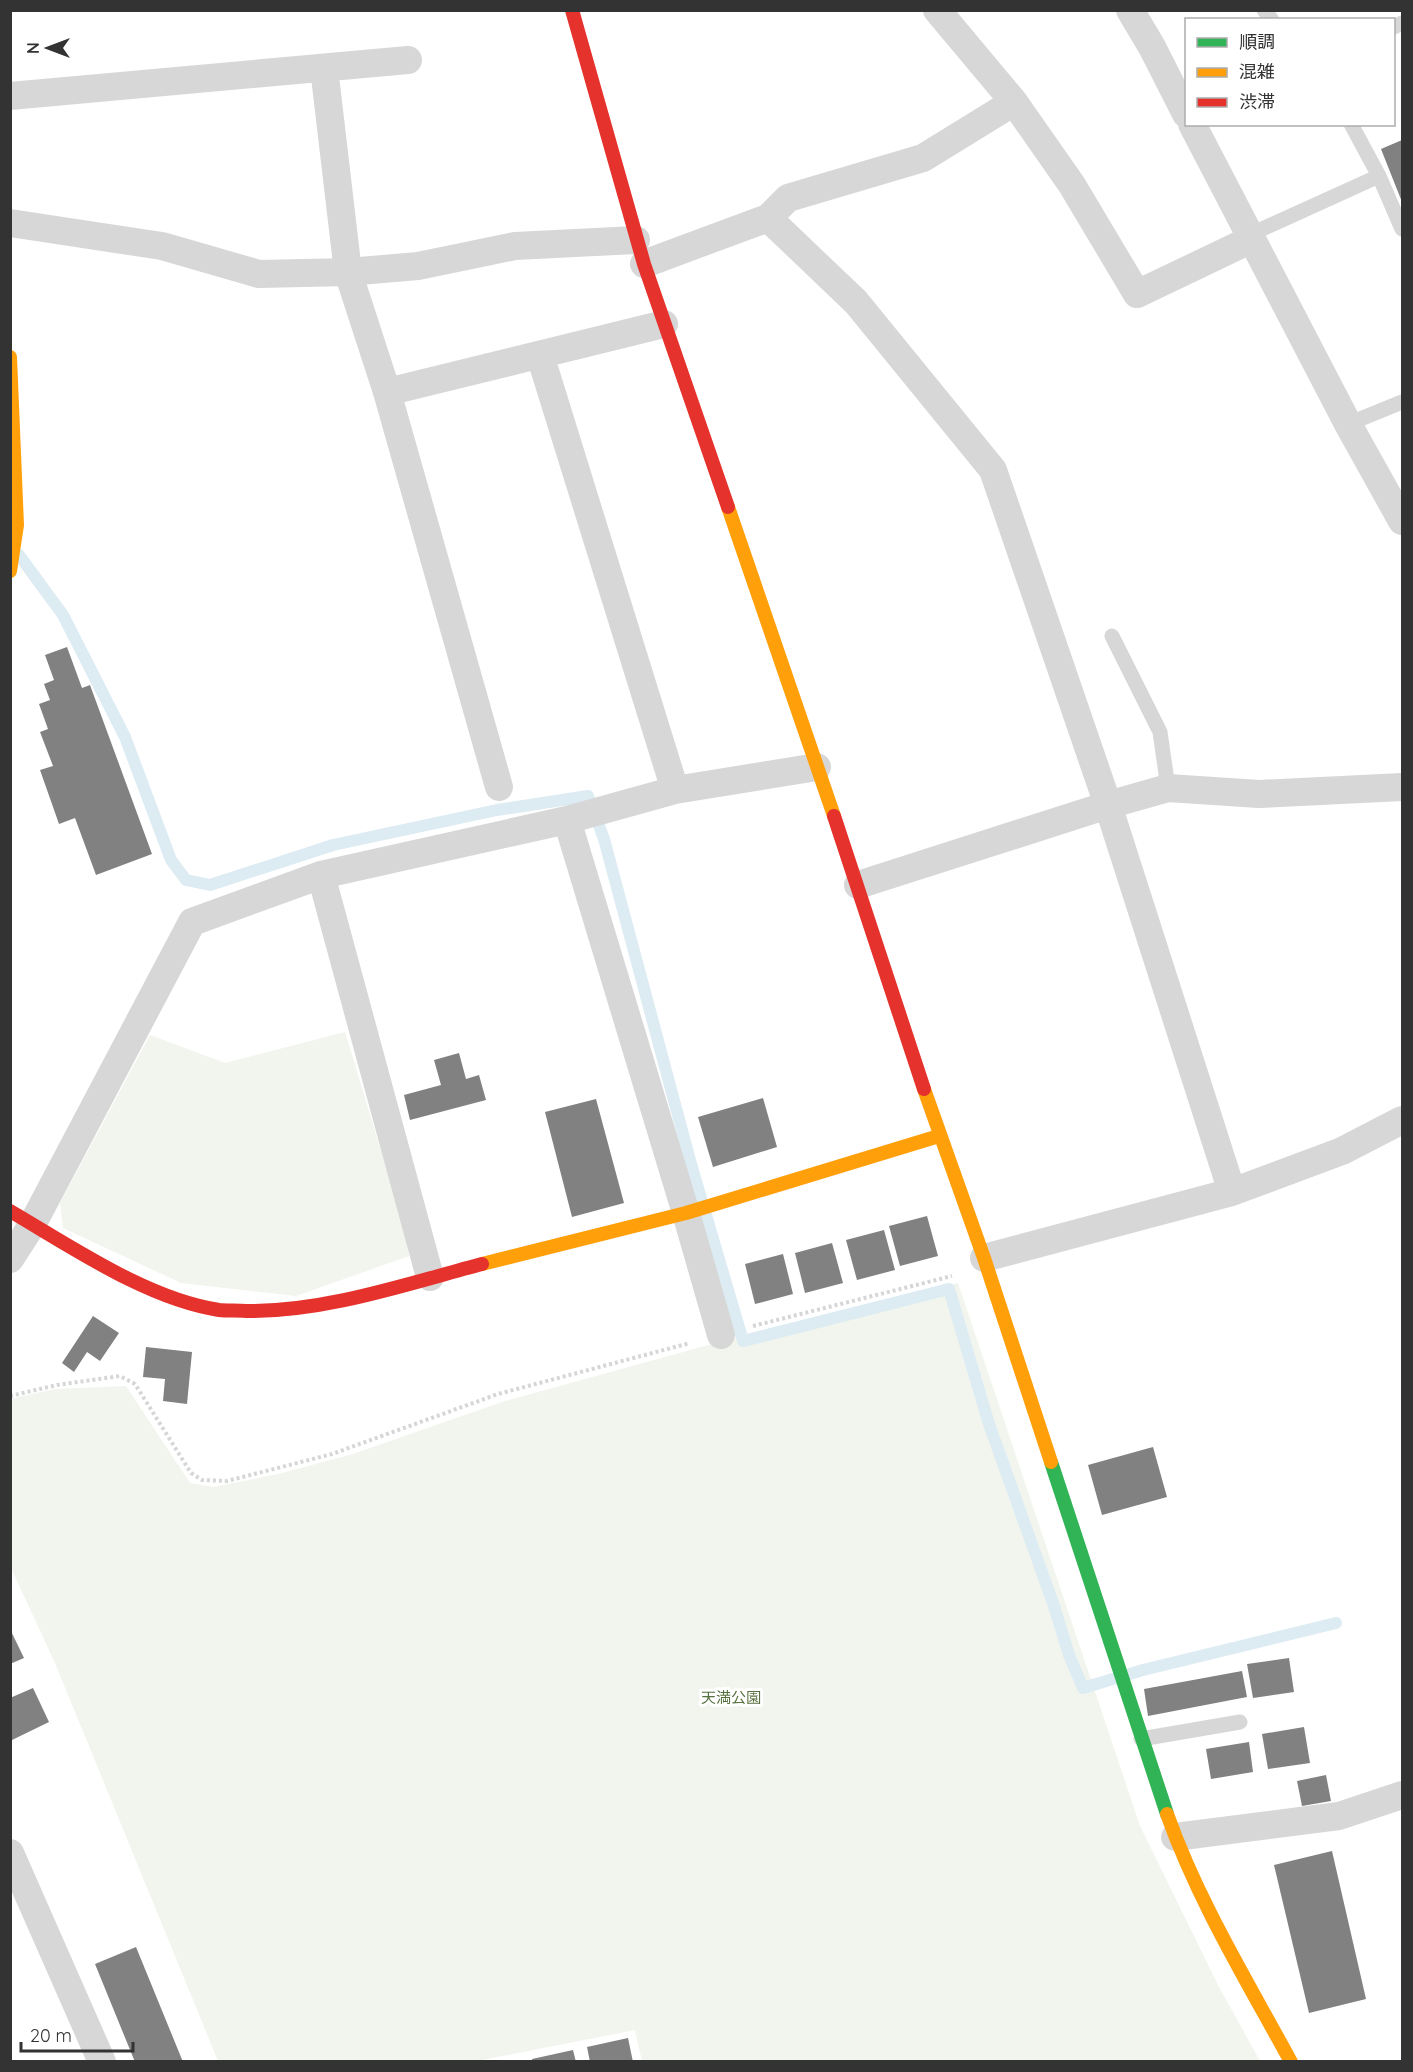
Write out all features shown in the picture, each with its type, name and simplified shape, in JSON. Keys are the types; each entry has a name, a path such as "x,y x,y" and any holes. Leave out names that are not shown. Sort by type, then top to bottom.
{"street":[{"path":"572,10 640,252 858,885 939,1136 984,1258 1175,1837 1222,1935 1291,2061"},
{"path":"937,10 1014,102 1072,185 1137,294 1250,237"},
{"path":"1130,10 1152,47 1185,112"},
{"path":"10,96 408,60"},
{"path":"324,68 348,272 387,392 499,787"},
{"path":"10,223 162,246 259,274 348,272 418,266 515,246 640,252 768,218 788,198 923,158 1014,102"},
{"path":"1193,126 1348,424 1402,521"},
{"path":"768,218 856,302 993,470 1108,805 1232,1192"},
{"path":"387,392 664,324"},
{"path":"540,355 675,790"},
{"path":"10,357 14,524 10,570"},
{"path":"10,1259 21,1218 192,922 321,875 567,820 675,790 817,767"},
{"path":"858,885 1168,788 1259,794 1402,787"},
{"path":"567,820 721,1335"},
{"path":"321,875 430,1276"},
{"path":"984,1258 1232,1192 1342,1151 1402,1120"},
{"path":"21,1218 132,1281 164,1295 219,1310 268,1311 324,1304 686,1213 939,1136"},
{"path":"1175,1837 1339,1816 1402,1795"},
{"path":"10,1852 22,1908 102,2061"}],"lane":[{"path":"1352,126 1379,176 1402,229"},
{"path":"1250,237 1379,176"},
{"path":"1348,424 1402,402"},
{"path":"1112,636 1160,732 1168,788"},
{"path":"1141,1739 1240,1722"}],"path":[{"path":"756,1325 953,1276 984,1258"},
{"path":"10,1396 57,1385 120,1376 135,1384 190,1473 202,1480 227,1481 332,1454 498,1394 721,1335"}],"green space":[{"path":"345,1032 405,1230 409,1256 296,1296 181,1283 63,1228 60,1203 150,1035 225,1063"},
{"name":"天満公園","path":"958,1283 1140,1826 1219,1987 1260,2061 642,2061 635,2030 477,2061 218,2061 55,1663 11,1568 10,1399 55,1389 126,1386 190,1483 214,1487 278,1474 353,1454 502,1402 734,1338"}],"building":[{"path":"1402,140 1402,202 1381,149"},
{"path":"67,647 82,688 90,685 152,854 96,875 75,818 59,824 40,770 53,766 40,732 48,729 39,704 50,700 44,684 54,680 45,655"},
{"path":"459,1053 466,1079 479,1075 486,1100 410,1120 404,1095 441,1085 434,1060"},
{"path":"763,1098 777,1147 713,1167 698,1117"},
{"path":"596,1099 624,1203 572,1217 545,1112"},
{"path":"927,1216 938,1256 900,1266 889,1226"},
{"path":"884,1230 895,1270 857,1280 846,1240"},
{"path":"832,1243 843,1283 805,1293 795,1253"},
{"path":"783,1254 793,1294 755,1304 745,1264"},
{"path":"93,1316 119,1333 100,1361 87,1352 74,1372 62,1363"},
{"path":"146,1347 192,1352 187,1404 163,1401 165,1379 143,1377"},
{"path":"1153,1447 1167,1497 1102,1515 1088,1465"},
{"path":"10,1629 24,1658 10,1664"},
{"path":"1289,1658 1294,1692 1253,1698 1247,1664"},
{"path":"1242,1671 1247,1697 1148,1716 1144,1689"},
{"path":"33,1688 49,1722 10,1741 10,1698"},
{"path":"1304,1727 1310,1763 1268,1769 1262,1734"},
{"path":"1249,1742 1253,1772 1211,1779 1206,1749"},
{"path":"1326,1775 1331,1801 1302,1806 1297,1781"},
{"path":"1332,1851 1366,1999 1309,2013 1274,1865"},
{"path":"136,1947 183,2062 135,2062 95,1964"},
{"path":"628,2038 633,2062 590,2062 587,2047"},
{"path":"573,2050 576,2062 533,2062 532,2059"}],"waterway":[{"path":"19,555 63,615 125,737 171,860 186,880 210,885 333,845 497,810 588,796 604,839 691,1164 743,1341 949,1289 989,1424 1054,1606 1069,1655 1083,1688 1143,1670 1336,1623"}],"traffic: fast":[{"path":"1051,1462 1167,1814"}],"traffic: slow":[{"path":"10,357 17,525 10,571"},
{"path":"728,507 834,816"},
{"path":"924,1089 984,1258 1051,1462"},
{"path":"482,1264 686,1213 939,1136"},
{"path":"1167,1814 1208,1909 1291,2062"}],"traffic: jam":[{"path":"572,10 644,264 728,507"},
{"path":"834,816 924,1089"},
{"path":"10,1211 84,1255 138,1283 165,1295 219,1310 276,1310 335,1302 482,1264"}]}
